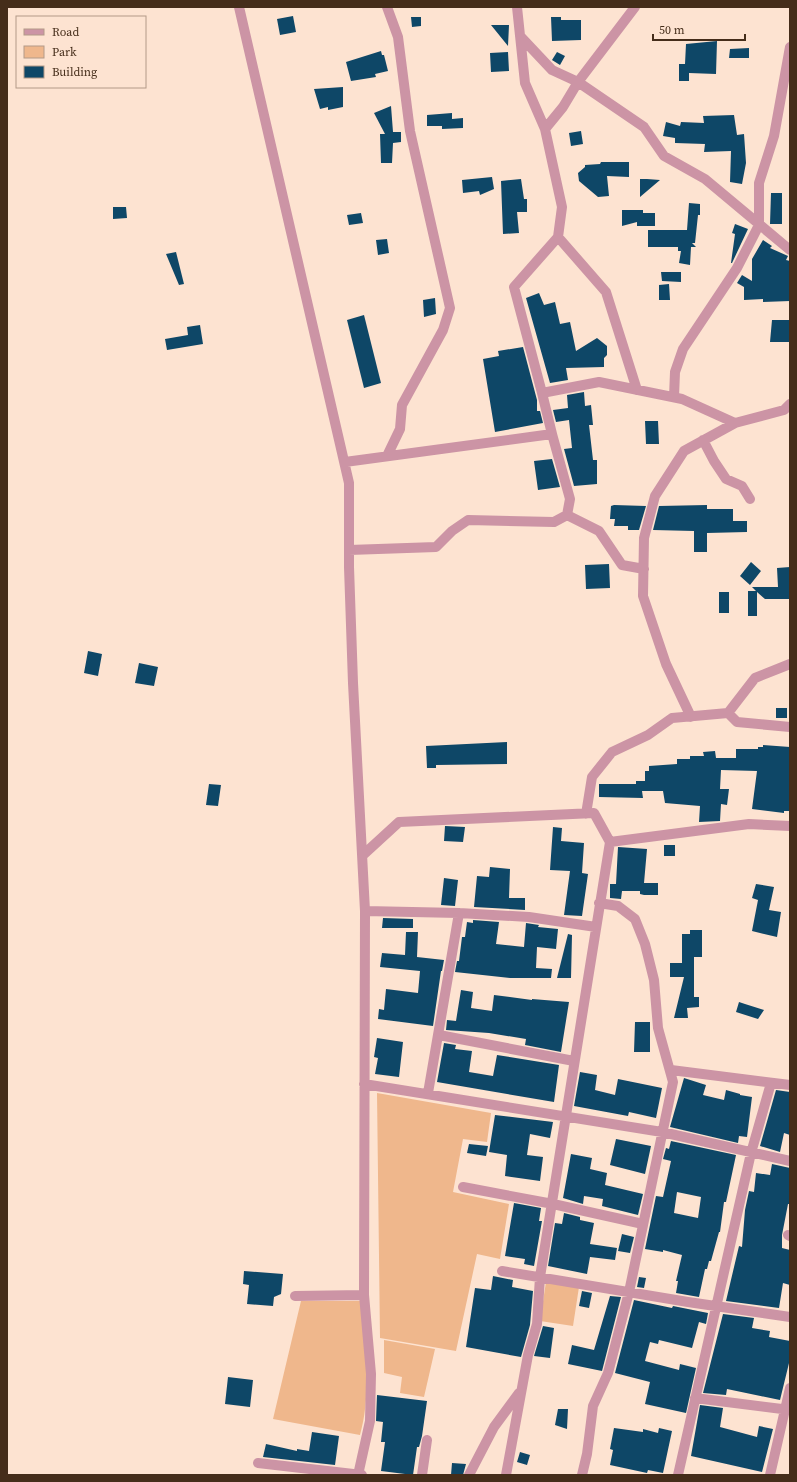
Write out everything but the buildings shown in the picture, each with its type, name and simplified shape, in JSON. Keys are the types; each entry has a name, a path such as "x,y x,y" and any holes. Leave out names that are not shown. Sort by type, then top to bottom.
{"street":[{"path":"239,7 349,482 349,550 353,683 365,911 364,1295 371,1374 370,1421 358,1475"},
{"path":"386,7 398,37 410,131 450,308 443,330 402,405 400,429 386,456"},
{"path":"517,7 525,83 545,129 562,207 558,238 514,287 570,499 568,515"},
{"path":"545,129 563,107 578,82 635,7"},
{"path":"520,36 552,70 578,82 644,127 664,156 705,179 790,250"},
{"path":"674,398 675,372 683,349 737,268 759,225 759,182 774,136 790,46"},
{"path":"558,238 606,292 637,390"},
{"path":"542,393 599,382 674,398 735,423"},
{"path":"692,717 666,664 643,596 644,538 655,496 684,451 735,423 788,409"},
{"path":"345,462 552,434"},
{"path":"703,440 714,462 726,479 742,486 750,499"},
{"path":"349,550 436,547 452,531 468,520 554,522 568,515"},
{"path":"568,515 599,532 622,564 644,570"},
{"path":"586,814 592,776 612,752 648,735 672,718 728,713 755,678 790,664"},
{"path":"728,713 737,722 790,727"},
{"path":"363,855 399,822 594,813 610,842 574,1061 553,1204 540,1277 537,1324 521,1391 506,1475"},
{"path":"610,842 749,824 790,826"},
{"path":"582,1475 587,1454 593,1406 608,1373 629,1292 673,1082 671,1070 658,1028 654,980 645,944 635,919 618,906 599,903"},
{"path":"365,911 459,913 529,917 596,928"},
{"path":"428,1093 459,913"},
{"path":"438,1035 574,1061"},
{"path":"671,1070 790,1085"},
{"path":"678,1475 751,1153 771,1083"},
{"path":"364,1084 428,1093 662,1132 790,1161"},
{"path":"463,1187 553,1204 643,1224"},
{"path":"502,1271 790,1317"},
{"path":"295,1296 364,1295"},
{"path":"770,1475 788,1410 790,1388"},
{"path":"469,1475 494,1427 521,1391"},
{"path":"695,1398 788,1410"},
{"path":"422,1475 427,1440"},
{"path":"258,1463 362,1475"}],"green space":[{"path":"377,1093 491,1113 487,1142 463,1139 453,1192 509,1204 500,1259 477,1254 456,1351 380,1338"},
{"path":"546,1282 579,1287 573,1326 540,1321"},
{"path":"301,1301 362,1301 367,1385 364,1419 360,1435 273,1419"},
{"path":"384,1340 435,1349 424,1397 400,1393 402,1377 384,1373"}]}
